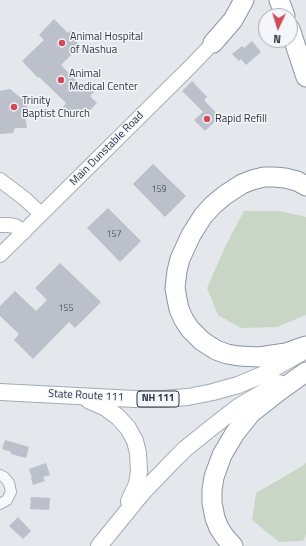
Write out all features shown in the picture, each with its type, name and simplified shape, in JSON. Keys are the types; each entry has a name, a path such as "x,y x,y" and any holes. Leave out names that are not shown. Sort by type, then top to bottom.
{"highway":[{"path":"213,43 233,20 244,0"},
{"path":"296,48 306,77"},
{"path":"306,186 297,181 285,178 264,177 242,184 225,195 209,210 191,235 180,259 175,288 176,299 184,320 190,329 202,341 216,350 233,355 259,357 286,353 306,346"},
{"path":"233,546 219,528 213,508 213,484 220,459 230,440 251,413 278,391 306,372"}],"main road":[{"name":"State Route 111","path":"0,391 145,399 171,399 196,396 246,382 262,375 306,350"},
{"path":"99,546 143,492 171,462 197,438 238,407 306,368"},
{"path":"66,395 91,402 110,411 128,428 137,445 139,471 137,484 129,502 111,532"}],"street":[{"name":"Main Dunstable Road","path":"0,255 213,43"},
{"path":"0,180 25,199 41,214"},
{"path":"0,225 16,226 24,232"},
{"path":"0,475 9,483 11,492 7,500 0,504"}],"green space":[{"path":"244,211 280,211 306,217 306,315 277,327 241,328 218,315 207,288 226,245"},
{"path":"306,462 306,535 303,541 279,542 252,520 256,493 304,465"}],"building":[{"name":"Animal Medical Center","path":"54,19 68,33 71,30 77,36 74,39 80,46 61,65 82,86 86,83 94,92 90,96 97,103 83,117 76,111 71,115 63,107 66,103 39,77 38,78 22,61 44,40 39,35"},
{"path":"252,41 261,52 246,65 241,59 239,61 232,54 242,46 244,48"},
{"path":"192,81 207,97 204,100 220,117 205,131 194,120 203,112 182,91"},
{"name":"Trinity Baptist Church","path":"10,89 26,102 29,112 25,116 27,128 15,128 13,133 0,134 0,91"},
{"path":"153,164 186,196 165,217 133,184"},
{"path":"108,208 141,241 120,262 87,228"},
{"path":"60,263 101,302 75,328 69,322 33,359 14,340 19,334 0,316 0,306 15,291 36,311 47,300 35,288"},
{"path":"5,440 29,447 26,458 11,454 11,452 2,449"},
{"path":"46,463 50,475 43,477 45,481 33,485 29,469"},
{"path":"31,497 50,498 49,510 30,509"},
{"path":"18,517 31,531 23,539 9,526"}],"place":[{"name":"Animal Hospital of Nashua","path":"62,43"},
{"name":"Animal Medical Center","path":"61,80"},
{"name":"Trinity Baptist Church","path":"14,107"},
{"name":"Rapid Refill","path":"207,119"}]}
